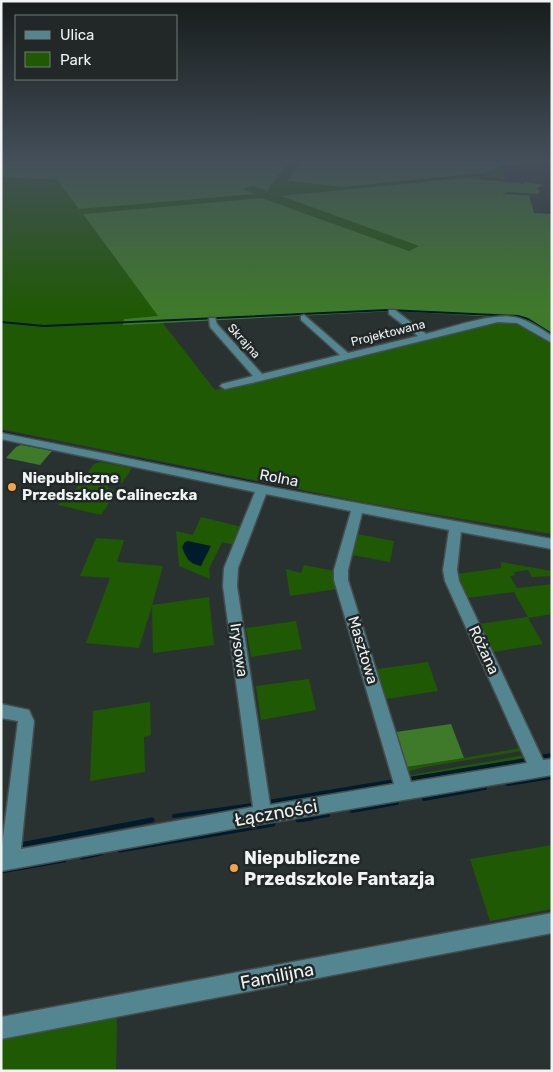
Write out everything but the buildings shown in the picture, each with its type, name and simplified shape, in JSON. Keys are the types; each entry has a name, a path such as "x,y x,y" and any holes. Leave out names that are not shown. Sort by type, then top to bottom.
{"street":[{"path":"392,312 425,337"},
{"path":"304,318 346,356"},
{"name":"Projektowana","path":"226,386 505,318 523,322 552,340"},
{"name":"Skrajna","path":"212,320 213,325 260,378"},
{"name":"Rolna","path":"1,436 357,509 552,544"},
{"name":"Irysowa","path":"262,490 231,568 230,586 263,815"},
{"name":"Masztowa","path":"357,509 341,570 341,580 406,791"},
{"name":"Różana","path":"455,527 450,570 452,581 545,768"},
{"path":"1,711 23,715 26,721 6,861"},
{"name":"Łączności","path":"6,861 263,815 545,768"},
{"name":"Familijna","path":"1,1028 552,923"}],"green space":[{"path":"1,211 117,211 84,214 159,317 124,319 123,324 162,322 215,390 502,321 522,327 552,345 552,534 367,503 1,429"},
{"path":"116,211 298,211 409,251 419,246 322,211 533,211 534,213 552,214 552,338 527,322 516,318 394,311 123,325 124,319 158,316 83,214"},
{"path":"298,211 322,211 420,246 409,251"},
{"path":"21,445 52,451 40,465 6,458 16,447"},
{"path":"100,462 132,468 122,483 86,475 94,464"},
{"path":"83,479 107,484 108,488 115,490 118,489 101,515 58,505 70,489 75,490"},
{"path":"201,517 242,527 234,545 222,542 209,569 210,579 179,566 176,531 193,535"},
{"path":"357,534 394,541 390,562 352,555"},
{"path":"96,538 124,540 117,562 163,566 152,605 209,597 214,645 153,653 152,606 139,648 86,643 110,578 80,576"},
{"path":"501,562 552,571 552,576 532,577 528,570 514,572 515,575 510,576 517,588 552,584 552,614 528,618 543,644 493,652 479,624 528,617 514,592 467,598 457,574 501,568"},
{"path":"304,565 334,571 337,589 290,596 286,569 301,573"},
{"path":"296,621 302,649 251,657 246,628"},
{"path":"428,662 438,691 386,699 377,669"},
{"path":"309,679 316,710 261,720 256,686"},
{"path":"150,702 151,735 144,737 145,772 90,781 93,711"},
{"path":"451,724 464,758 407,767 396,732"},
{"path":"521,748 522,751 405,772 404,768"},
{"path":"525,755 527,764 411,783 406,776"},
{"path":"552,845 552,909 490,921 470,859"},
{"path":"117,1015 116,1071 1,1071 1,1039"}],"water":[{"path":"188,541 211,546 201,566 188,560 182,547"}],"waterway":[{"path":"1,322 44,326 388,310 518,316 528,319 552,334"},
{"path":"1,432 94,452"},
{"path":"113,455 144,461"},
{"path":"138,460 320,496"},
{"path":"525,534 552,539"},
{"path":"540,757 552,755"},
{"path":"409,779 526,760"},
{"path":"508,784 552,777"},
{"path":"268,802 395,781"},
{"path":"424,799 485,788"},
{"path":"352,811 397,803"},
{"path":"174,816 252,805"},
{"path":"304,819 328,815"},
{"path":"298,820 312,818"},
{"path":"20,845 152,820"},
{"path":"120,850 273,824"},
{"path":"82,857 101,853"},
{"path":"1,871 64,860"}],"place":[{"name":"Niepubliczne Przedszkole Calineczka","path":"12,487"},
{"name":"Niepubliczne Przedszkole Fantazja","path":"234,868"}]}
